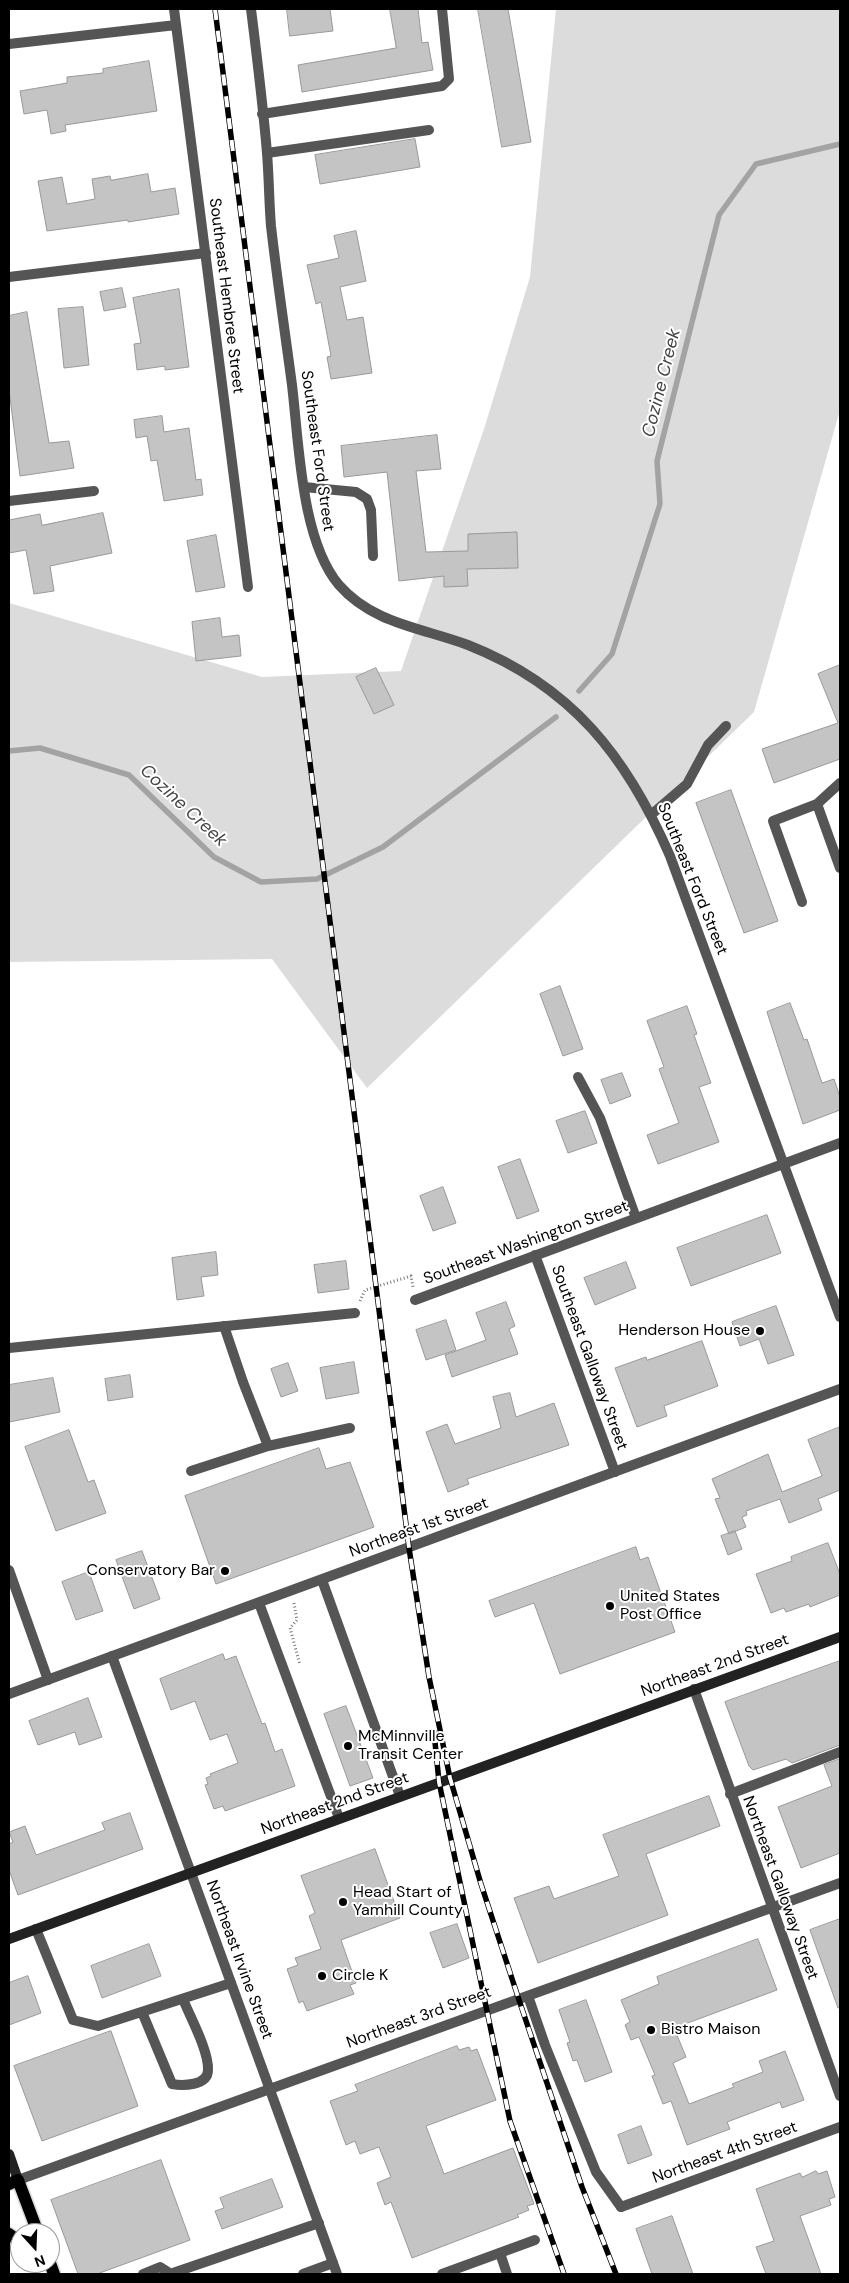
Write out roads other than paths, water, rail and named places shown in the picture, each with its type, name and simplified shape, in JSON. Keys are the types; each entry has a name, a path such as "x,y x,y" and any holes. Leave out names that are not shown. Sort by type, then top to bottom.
{"main road":[{"name":"Northeast 2nd Street","path":"9,1939 840,1637"},
{"path":"9,2154 14,2182 33,2223"}],"street":[{"name":"Southeast Hembree Street","path":"174,9 248,587"},
{"name":"Southeast Ford Street","path":"251,9 267,153 271,224 304,487 314,537 324,563 339,585 358,602 384,619 467,645 515,666 551,690 600,737 627,772 652,814 670,856 840,1317"},
{"path":"262,114 442,86 449,79 442,9"},
{"path":"9,44 176,25"},
{"path":"267,153 429,130"},
{"path":"9,277 206,253"},
{"path":"304,487 356,492 367,498 371,510 373,556"},
{"path":"9,501 94,491"},
{"path":"652,814 687,784 708,745 726,726"},
{"path":"802,902 773,821 817,804 840,783"},
{"path":"817,804 840,868"},
{"path":"578,1077 600,1118 636,1218"},
{"name":"Southeast Washington Street","path":"415,1300 840,1143"},
{"name":"Southeast Galloway Street","path":"535,1255 614,1472"},
{"path":"9,1348 356,1313"},
{"path":"224,1326 268,1446"},
{"name":"Northeast 1st Street","path":"9,1694 840,1389"},
{"path":"191,1470 268,1446 350,1428"},
{"path":"9,1570 48,1680"},
{"path":"322,1580 400,1796"},
{"path":"259,1602 339,1818"},
{"name":"Northeast Irvine Street","path":"112,1656 337,2274"},
{"name":"Northeast Galloway Street","path":"694,1689 771,1909 840,2096"},
{"path":"730,1794 840,1752"},
{"name":"Northeast 3rd Street","path":"14,2182 840,1883"},
{"path":"36,1929 73,2020 98,2026 231,1983"},
{"name":"Northeast 4th Street","path":"528,1996 545,2045 596,2172 621,2208 840,2127"},
{"path":"142,2012 172,2084 183,2086 197,2082 206,2077 208,2071 204,2051 183,1999"},
{"path":"143,2274 160,2268 171,2274 319,2223"},
{"path":"442,2274 535,2240"},
{"path":"500,2253 507,2274"},
{"path":"303,2274 333,2263"}],"waterway":[{"name":"Cozine Creek","path":"579,691 612,654 660,504 657,461 719,215 756,164 840,144"},
{"name":"Cozine Creek","path":"9,751 40,748 129,775 214,857 261,882 317,879 383,847 556,717"}],"railway":[{"path":"215,9 409,1548 429,1677 450,1778 481,1884 582,2187 616,2274"},
{"path":"434,1732 439,1782 510,2121 564,2274"}],"place":[{"name":"Henderson House","path":"760,1331"},
{"name":"Conservatory Bar","path":"225,1571"},
{"name":"United States Post Office","path":"610,1606"},
{"name":"McMinnville Transit Center","path":"348,1746"},
{"name":"Head Start of Yamhill County","path":"343,1902"},
{"name":"Circle K","path":"322,1976"},
{"name":"Bistro Maison","path":"651,2030"}]}
